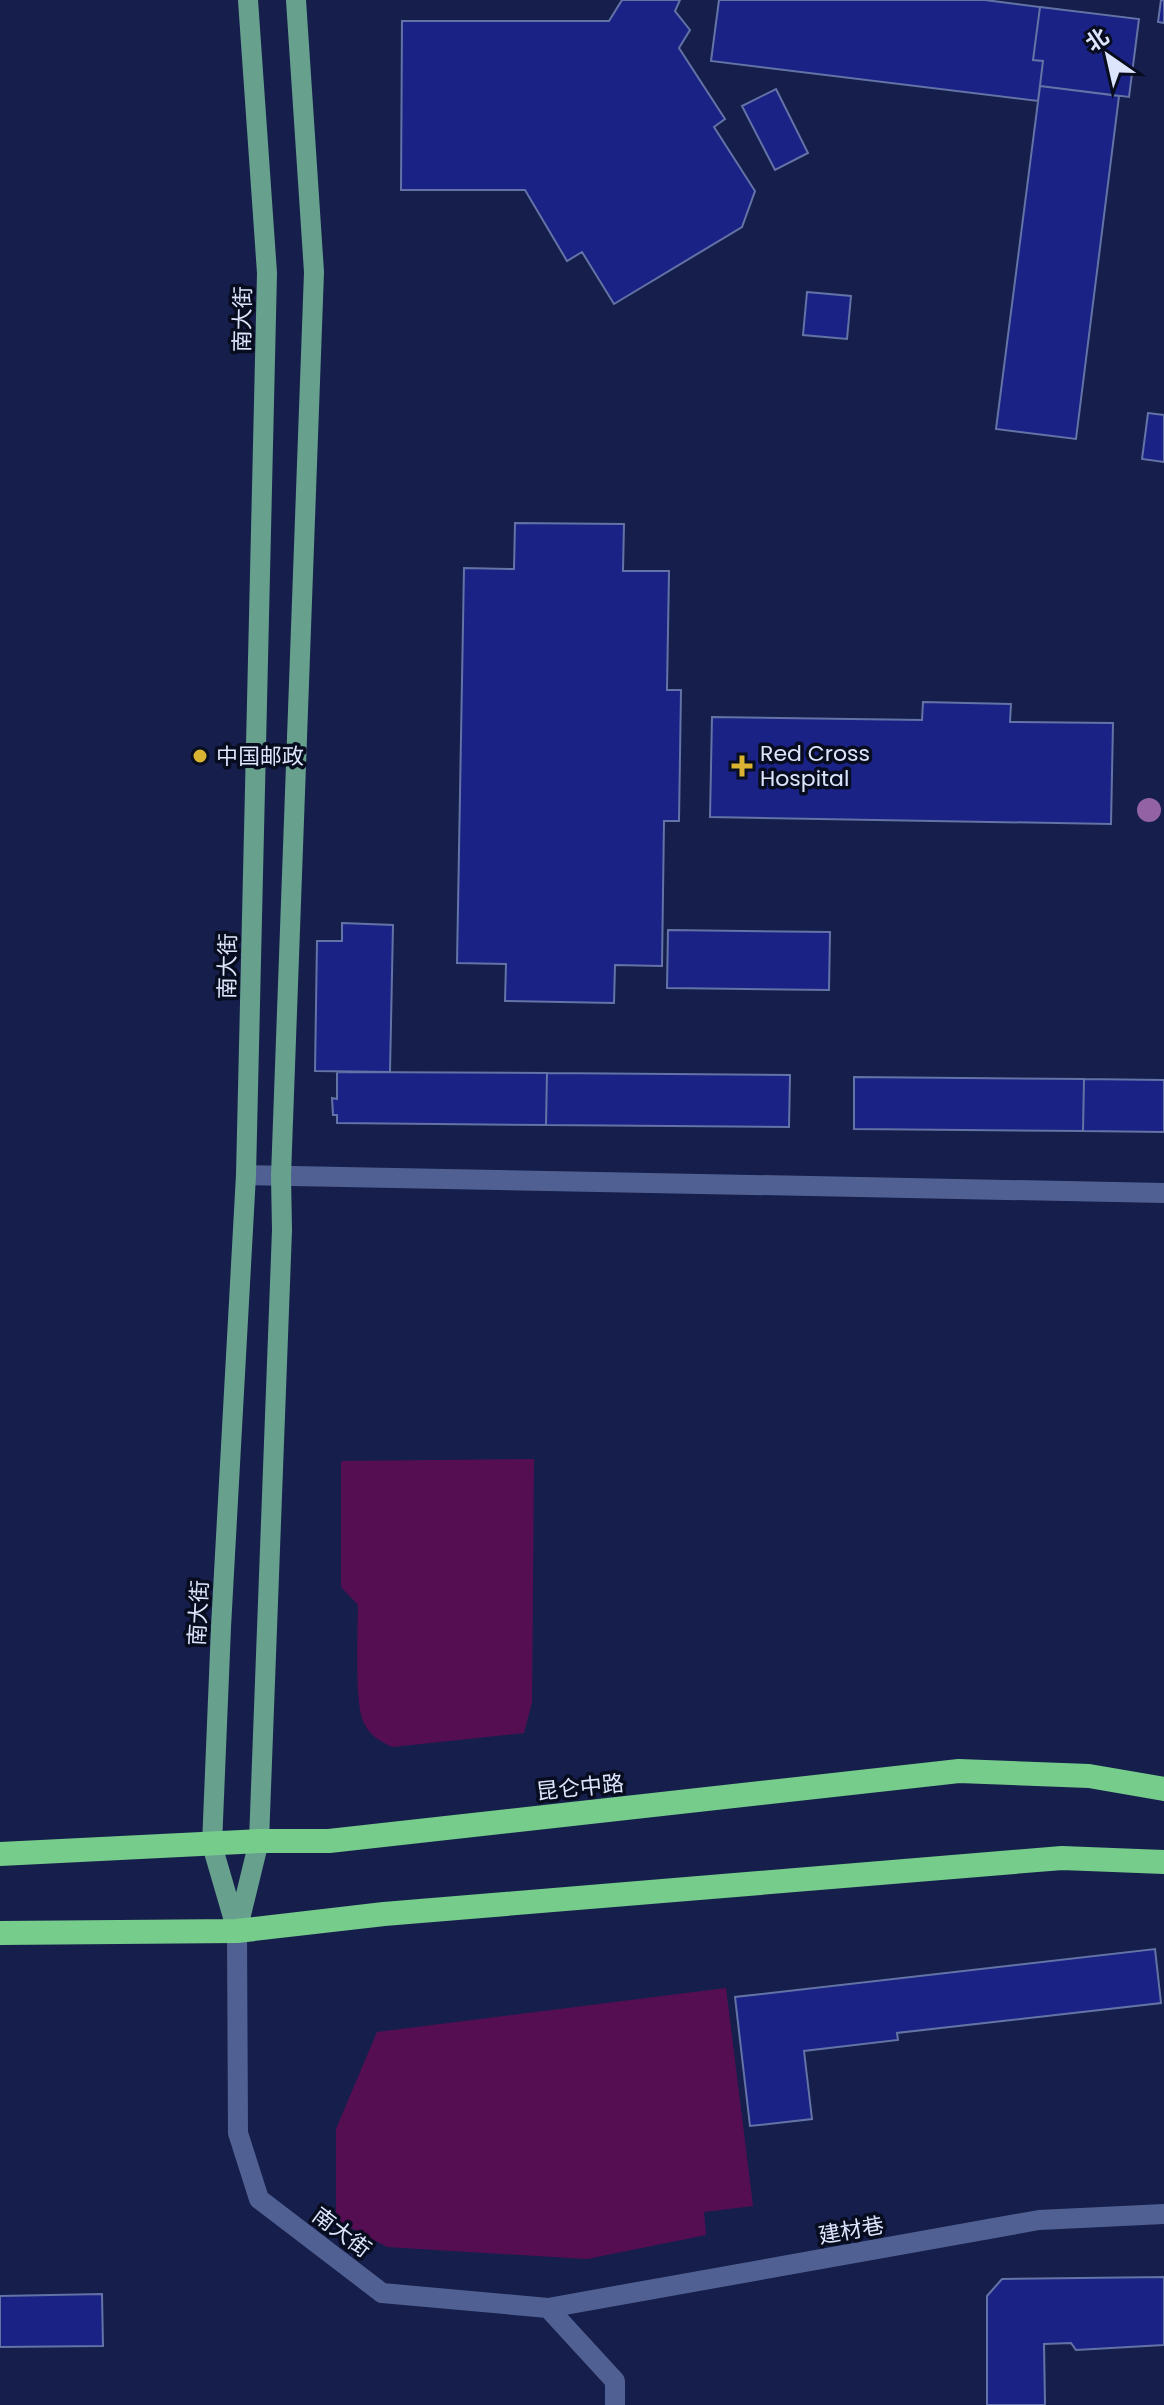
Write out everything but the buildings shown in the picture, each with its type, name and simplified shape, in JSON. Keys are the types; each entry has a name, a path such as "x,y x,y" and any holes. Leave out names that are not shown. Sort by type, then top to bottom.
{"highway":[{"name":"昆仑中路","path":"0,1854 259,1841 329,1841 959,1771 1089,1776 1164,1789"},
{"path":"0,1933 237,1931 384,1914 1062,1858 1164,1862"}],"main road":[{"name":"南大街","path":"237,1931 212,1845 246,1175 267,273 248,0"},
{"name":"南大街","path":"237,1931 259,1841 314,272 296,0"}],"street":[{"path":"246,1175 1164,1193"},
{"name":"南大街","path":"237,1931 238,2133 259,2199 382,2293 548,2308"},
{"name":"建材巷","path":"548,2308 1039,2220 1164,2214"},
{"path":"548,2308 615,2381 615,2405"}],"shaded area":[{"path":"534,1459 532,1702 524,1733 392,1747 369,1731 361,1714 358,1605 341,1587 341,1461"},
{"path":"726,1988 753,2206 704,2212 706,2235 587,2259 387,2247 336,2220 336,2129 377,2032"}],"place":[{"name":"中国邮政","path":"200,756"},
{"name":"Red Cross Hospital","path":"742,766"}]}
